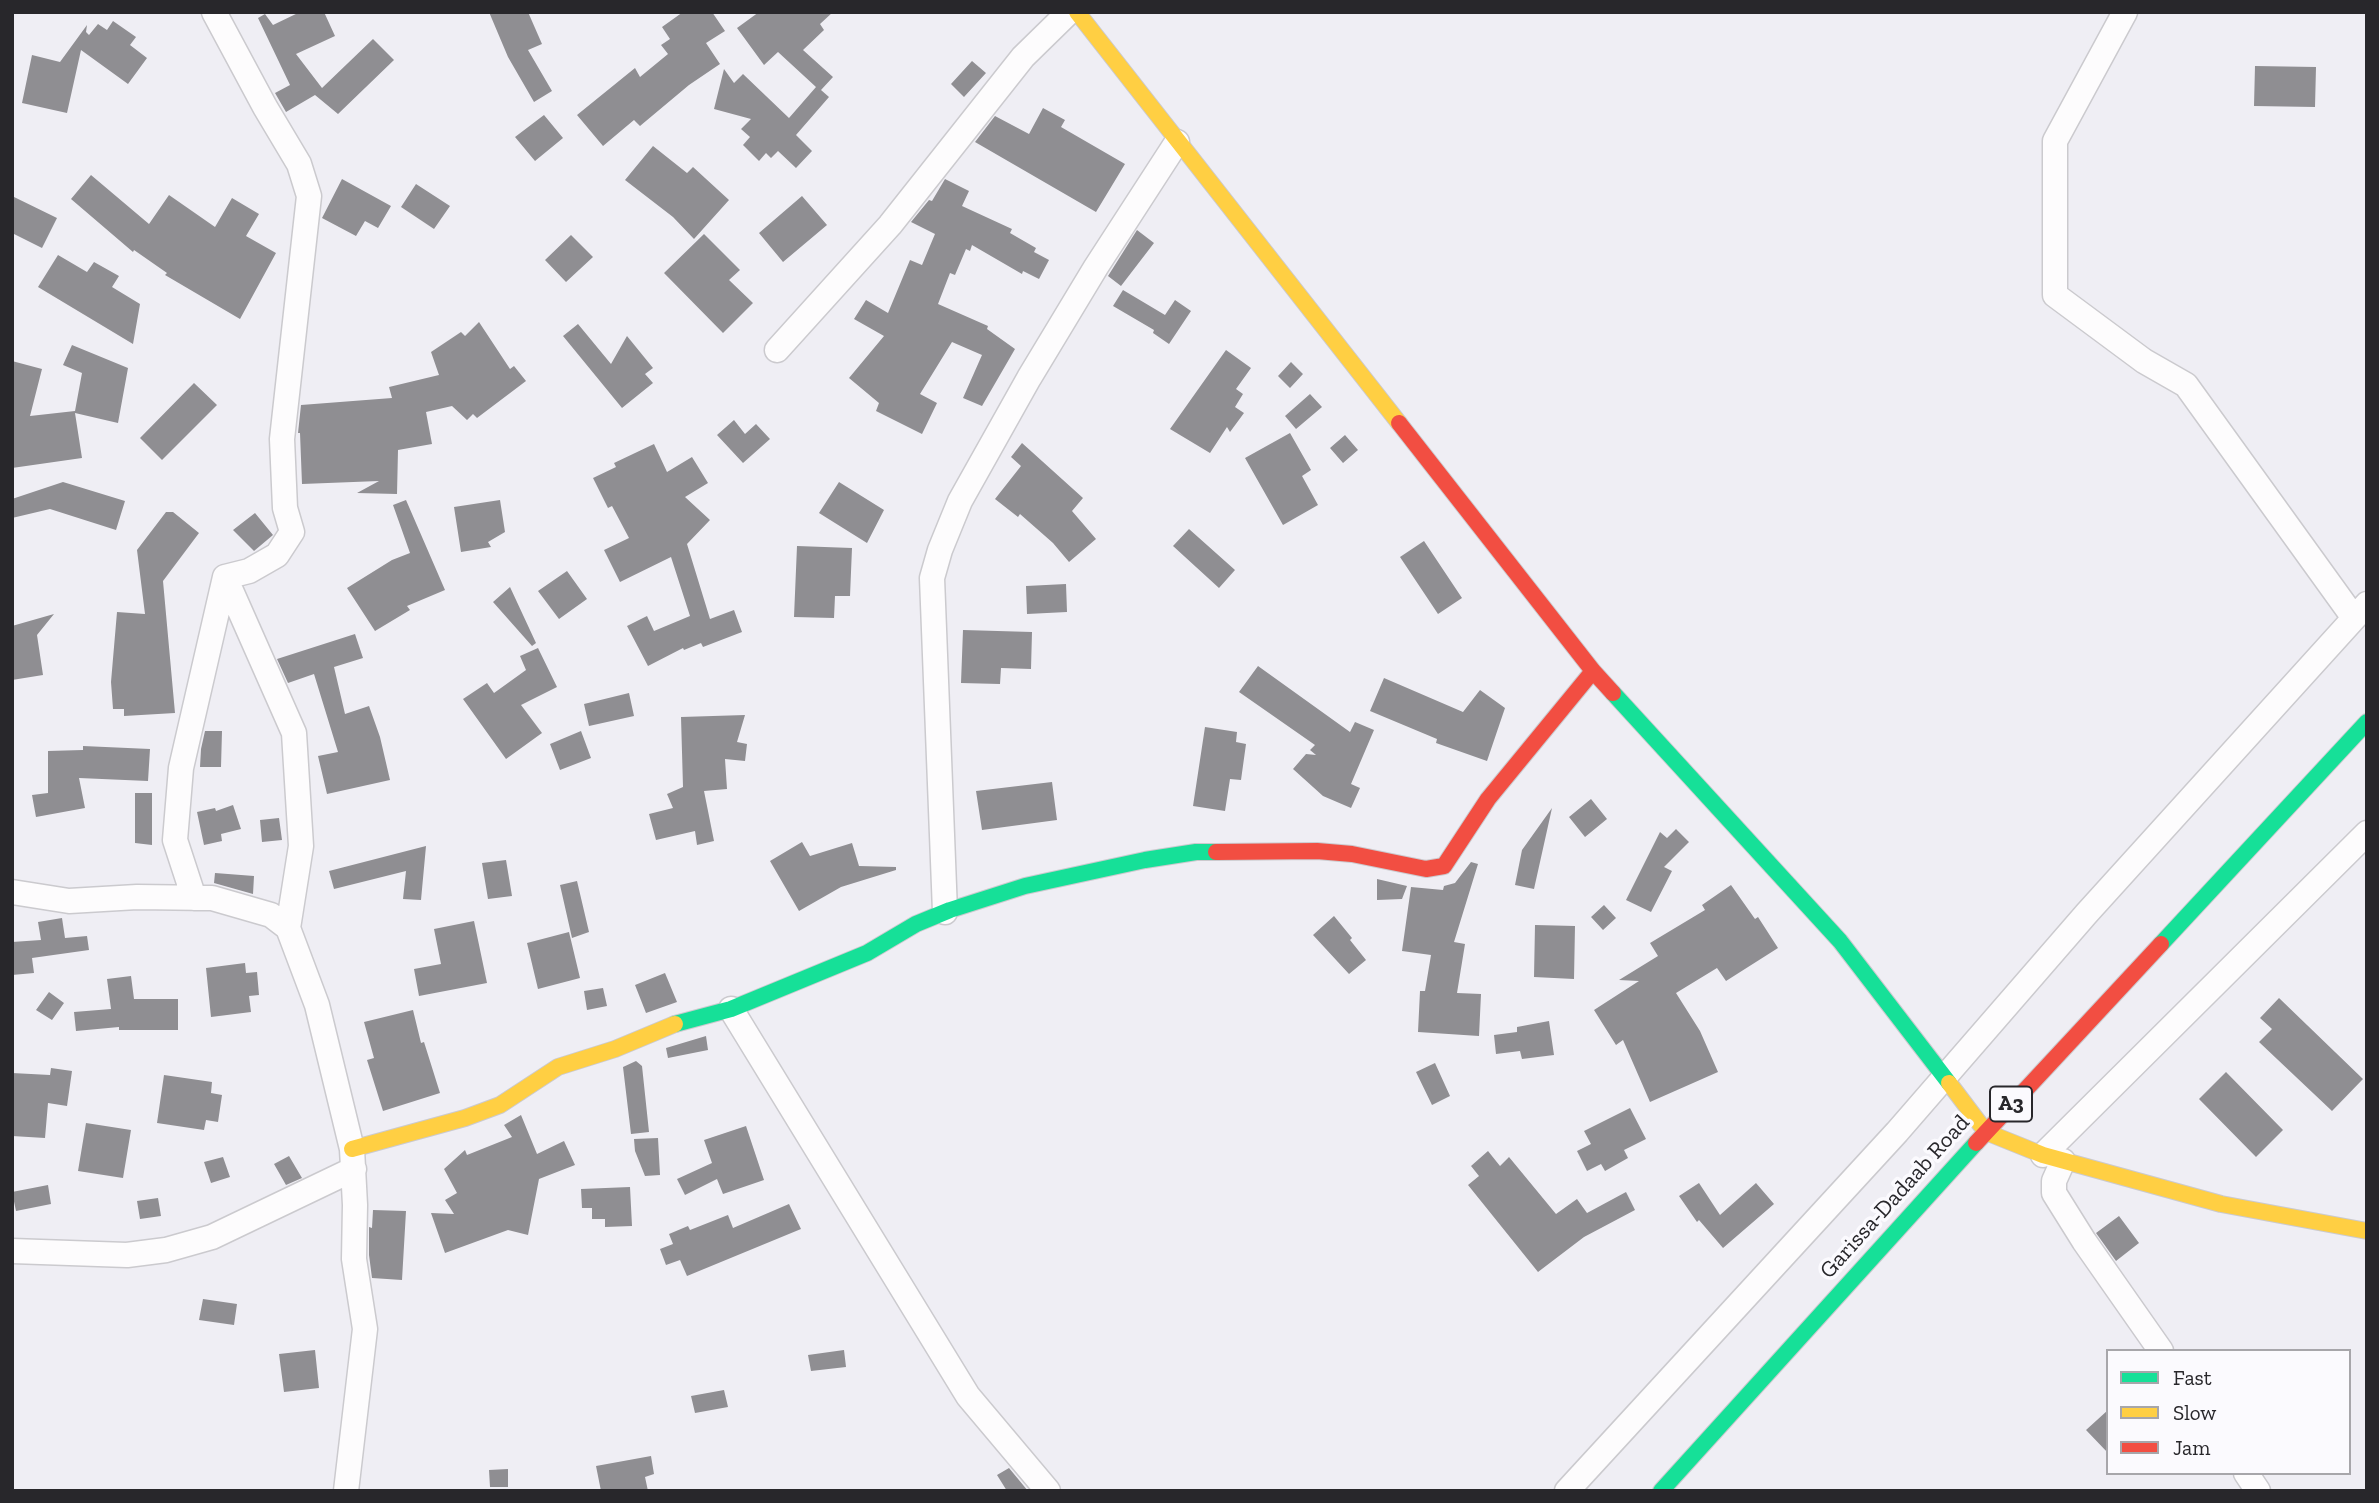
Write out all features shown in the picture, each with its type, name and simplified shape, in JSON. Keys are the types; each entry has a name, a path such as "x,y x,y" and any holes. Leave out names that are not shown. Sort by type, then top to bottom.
{"main road":[{"path":"1077,12 1593,671 1840,941 1986,1132 2053,1158 2221,1204 2367,1231"},
{"path":"353,1159 500,1105 558,1067 615,1049 666,1026 731,1009 867,953 916,924 1025,886 1196,852 1317,851 1352,854 1426,869 1444,866 1488,799 1593,671"},
{"name":"Garissa-Dadaab Road","path":"1661,1491 1784,1352 2367,722"}],"street":[{"path":"214,12 299,164 309,196 282,439 285,508 292,532 277,555 249,571 225,577"},
{"path":"777,350 890,225 1023,57 1069,12"},
{"path":"1567,1491 1897,1132 2087,912 2360,611 2186,385 2144,360 2055,295 2055,141 2124,12"},
{"path":"945,912 932,578 940,550 960,501 1029,378 1096,267 1177,142"},
{"path":"194,898 175,840 181,768 225,577"},
{"path":"225,577 294,733 301,846 288,928 317,1004 353,1159 354,1259 365,1329 346,1491"},
{"path":"2160,1349 2054,1193 2053,1158 2367,832"},
{"path":"12,892 69,901 137,897 212,898 271,915 288,928"},
{"path":"731,1009 968,1396 1048,1491"},
{"path":"14,1248 127,1255 166,1250 212,1237 353,1159"},
{"path":"2247,1475 2258,1491"}],"building":[{"path":"300,12 324,12 335,36 296,54 322,88 373,39 394,60 338,114 315,95 286,112 275,93 290,85 258,18 265,14 273,25"},
{"path":"489,12 528,12 542,44 528,50 552,91 534,102 508,57"},
{"path":"683,12 712,12 725,31 706,43 720,64 689,85 640,126 634,120 603,146 577,115 635,68 640,77 668,54 661,45 670,39 662,27"},
{"path":"759,12 833,12 820,24 824,30 803,50 833,77 821,90 829,97 796,135 812,151 796,168 778,151 771,158 766,153 759,161 743,145 750,137 741,129 751,119 714,109 724,69 734,83 743,74 789,118 816,87 778,52 764,65 737,28"},
{"path":"113,21 136,37 130,45 147,58 128,84 81,50 67,113 22,103 32,55 60,62 87,25 86,32 89,35 98,24 107,30"},
{"path":"972,61 986,73 964,97 951,84"},
{"path":"2255,66 2316,67 2315,107 2254,106"},
{"path":"1043,108 1065,120 1061,127 1125,164 1096,212 975,142 995,116 1029,134"},
{"path":"544,115 563,138 535,161 515,137"},
{"path":"653,146 687,173 693,167 729,200 694,239 673,217 625,180"},
{"path":"91,175 149,224 169,195 215,227 232,198 259,214 246,236 276,253 240,319 165,275 167,273 134,250 133,252 71,199"},
{"path":"342,179 391,206 378,228 365,221 356,236 322,218"},
{"path":"945,179 969,191 962,206 1012,229 1010,233 1036,248 1034,252 1049,260 1039,279 1023,271 1022,274 972,245 970,251 966,249 955,275 950,273 938,304 988,326 987,329 1015,349 982,406 963,398 982,355 952,342 920,394 937,403 922,434 876,411 879,403 849,378 884,336 854,319 866,300 888,313 910,260 922,265 935,234 911,222 929,200 932,201"},
{"path":"416,184 450,206 434,229 401,207"},
{"path":"12,196 57,218 42,248 12,233"},
{"path":"802,196 827,225 783,262 759,233"},
{"path":"1137,230 1154,243 1121,286 1108,276"},
{"path":"704,234 740,270 729,280 753,303 723,333 664,273"},
{"path":"571,235 593,257 566,282 545,260"},
{"path":"58,255 87,272 94,262 119,276 112,287 140,304 133,344 38,287"},
{"path":"1123,290 1165,315 1175,300 1191,311 1169,344 1153,333 1154,330 1113,306"},
{"path":"479,322 510,369 514,366 526,381 477,418 473,414 467,420 452,406 426,412 432,444 398,450 397,494 357,493 379,481 302,484 298,433 301,405 392,398 389,387 439,375 431,352 461,332 465,336"},
{"path":"578,324 611,364 627,336 653,368 645,374 653,383 622,408 563,336"},
{"path":"72,345 128,368 118,423 75,413 82,458 12,468 12,361 42,369 30,416 75,411 82,373 63,365"},
{"path":"1226,350 1251,368 1236,389 1243,394 1235,407 1244,413 1230,432 1227,427 1210,453 1170,429"},
{"path":"1291,362 1303,374 1290,388 1278,376"},
{"path":"194,383 217,405 162,460 140,438"},
{"path":"1310,394 1322,407 1296,429 1285,416"},
{"path":"734,420 745,434 756,424 770,439 743,463 717,435"},
{"path":"1290,433 1311,470 1302,476 1318,505 1283,525 1245,458"},
{"path":"1345,435 1358,450 1343,463 1330,448"},
{"path":"1022,443 1083,498 1072,511 1096,539 1069,562 1053,543 1020,514 1018,517 995,499 1021,466 1011,457"},
{"path":"654,444 667,472 692,457 708,483 685,497 710,520 687,544 710,619 734,610 742,632 703,647 701,643 684,650 683,648 648,666 627,626 647,616 654,631 690,616 671,557 620,582 604,550 629,538 612,506 608,508 593,478 616,467 614,463"},
{"path":"63,482 125,501 116,530 50,509 12,518 12,499"},
{"path":"839,482 884,510 867,543 819,513"},
{"path":"406,500 445,590 407,606 410,610 375,631 347,588 392,560 410,553 393,505"},
{"path":"500,500 505,532 488,542 491,547 461,552 454,507"},
{"path":"166,512 173,512 199,533 163,581 175,713 124,716 124,709 113,709 111,682 117,612 145,614 137,550"},
{"path":"255,513 273,535 254,551 233,530"},
{"path":"1189,529 1235,570 1219,588 1173,546"},
{"path":"1424,541 1462,598 1438,614 1400,557"},
{"path":"797,546 852,548 850,596 835,596 834,618 794,617"},
{"path":"567,571 587,599 559,619 538,591"},
{"path":"1066,584 1067,612 1027,614 1026,586"},
{"path":"510,587 536,643 532,646 493,602"},
{"path":"54,614 37,635 43,675 12,680 12,626"},
{"path":"963,630 1032,632 1031,669 1001,668 1000,684 961,683"},
{"path":"355,634 363,658 334,667 345,714 369,706 380,737 390,780 327,794 318,756 338,752 314,674 288,683 277,659"},
{"path":"538,648 557,687 521,705 542,733 506,759 463,699 487,683 494,693 526,670 520,656"},
{"path":"1258,666 1350,732 1355,722 1374,730 1351,784 1360,788 1351,808 1323,796 1293,769 1306,754 1316,755 1310,750 1315,745 1239,692"},
{"path":"1384,678 1463,712 1480,690 1505,708 1487,761 1436,743 1437,739 1370,711"},
{"path":"629,693 634,716 589,726 584,704"},
{"path":"745,715 737,742 747,744 745,761 725,759 727,789 704,791 714,841 697,845 695,831 656,840 649,814 673,808 667,794 683,787 681,717"},
{"path":"1205,727 1237,732 1236,742 1246,744 1241,780 1230,779 1225,811 1193,806"},
{"path":"205,731 222,731 221,767 200,767"},
{"path":"581,731 591,758 560,770 550,744"},
{"path":"83,746 150,749 148,781 79,778 85,808 36,817 32,795 48,793 48,751 83,750"},
{"path":"1052,782 1057,820 982,830 976,791"},
{"path":"135,793 152,793 152,845 135,843"},
{"path":"1591,799 1607,819 1585,837 1569,817"},
{"path":"233,805 241,829 221,834 222,841 204,845 197,812 215,808 216,811"},
{"path":"1552,808 1534,889 1515,885 1522,850"},
{"path":"279,818 282,840 262,842 260,820"},
{"path":"1676,829 1689,842 1664,867 1672,871 1651,912 1626,900 1660,832 1667,838"},
{"path":"802,842 810,856 852,843 859,866 896,867 896,870 841,887 799,911 770,861"},
{"path":"426,846 421,900 403,899 406,871 334,889 329,871"},
{"path":"506,860 512,896 488,899 482,863"},
{"path":"1471,862 1478,864 1454,942 1465,944 1457,993 1481,994 1479,1036 1418,1032 1420,991 1425,991 1431,955 1402,951 1411,887 1443,890 1444,886 1455,883"},
{"path":"215,873 254,876 253,894 214,883"},
{"path":"1377,879 1407,886 1402,899 1377,900"},
{"path":"577,881 589,932 572,938 560,885"},
{"path":"1731,885 1755,919 1758,917 1778,948 1726,981 1717,968 1676,993 1700,1031 1718,1072 1650,1102 1623,1040 1616,1045 1594,1010 1639,981 1619,980 1658,956 1650,943 1705,910 1702,905"},
{"path":"1604,905 1616,918 1603,930 1591,917"},
{"path":"1334,916 1366,960 1349,974 1313,935"},
{"path":"62,918 65,938 87,936 89,950 32,958 34,973 12,975 12,942 41,940 38,922"},
{"path":"474,921 487,983 419,996 414,969 441,964 434,929"},
{"path":"1535,925 1575,926 1574,979 1534,977"},
{"path":"569,932 580,978 538,989 527,943"},
{"path":"245,963 246,973 257,972 259,995 249,996 251,1012 211,1017 206,968"},
{"path":"665,973 677,1002 646,1013 635,985"},
{"path":"131,976 134,999 178,999 178,1030 119,1030 119,1027 76,1031 74,1012 111,1009 107,979"},
{"path":"603,988 607,1006 587,1010 584,991"},
{"path":"49,992 64,1003 52,1020 36,1010"},
{"path":"2279,998 2363,1079 2332,1111 2259,1042 2272,1029 2260,1018"},
{"path":"413,1010 421,1043 424,1042 440,1093 383,1111 367,1060 374,1058 364,1022"},
{"path":"1549,1021 1554,1055 1522,1059 1520,1051 1496,1054 1494,1035 1517,1032 1517,1027"},
{"path":"706,1036 708,1050 668,1058 666,1048"},
{"path":"636,1061 642,1066 649,1132 631,1134 623,1067"},
{"path":"1435,1063 1450,1096 1432,1105 1416,1072"},
{"path":"51,1068 72,1071 67,1106 48,1103 45,1138 12,1136 12,1073 50,1075"},
{"path":"2226,1072 2283,1130 2256,1157 2199,1099"},
{"path":"164,1075 212,1082 211,1093 222,1095 218,1122 206,1120 204,1130 157,1123"},
{"path":"1630,1108 1646,1139 1624,1150 1628,1158 1605,1171 1601,1164 1587,1171 1577,1151 1591,1144 1584,1131"},
{"path":"521,1115 537,1154 564,1141 575,1165 539,1179 528,1235 508,1230 445,1253 431,1213 454,1214 445,1200 457,1193 444,1169 465,1150 467,1155 512,1137 504,1125"},
{"path":"86,1123 131,1130 123,1178 78,1171"},
{"path":"746,1126 764,1180 723,1194 717,1179 685,1195 677,1179 712,1163 704,1140"},
{"path":"658,1138 660,1175 645,1176 635,1151 634,1139"},
{"path":"1488,1151 1500,1166 1509,1157 1556,1214 1577,1199 1587,1213 1626,1192 1635,1210 1584,1237 1538,1272 1468,1185 1479,1176 1471,1166"},
{"path":"289,1156 302,1178 286,1185 274,1164"},
{"path":"223,1157 230,1177 211,1183 204,1162"},
{"path":"1699,1183 1720,1215 1756,1183 1774,1204 1723,1248 1699,1220 1697,1222 1679,1196"},
{"path":"48,1185 51,1204 16,1211 12,1192"},
{"path":"630,1187 632,1226 605,1227 605,1219 592,1219 592,1208 582,1208 581,1189"},
{"path":"158,1198 161,1216 140,1219 137,1201"},
{"path":"789,1204 801,1229 687,1276 680,1260 666,1265 660,1249 673,1244 669,1234 688,1226 690,1230 728,1215 733,1228"},
{"path":"373,1210 406,1211 402,1280 372,1278 369,1227 372,1228"},
{"path":"2119,1216 2139,1243 2116,1261 2096,1233"},
{"path":"203,1299 237,1304 234,1325 199,1320"},
{"path":"315,1350 319,1388 284,1392 279,1354"},
{"path":"844,1350 846,1367 811,1371 808,1355"},
{"path":"724,1390 728,1407 695,1413 691,1396"},
{"path":"2106,1412 2106,1451 2086,1430"},
{"path":"651,1456 654,1474 645,1477 648,1491 601,1491 596,1466"},
{"path":"1009,1468 1028,1491 1007,1491 997,1475"},
{"path":"508,1469 508,1487 490,1487 489,1470"}],"traffic: fast":[{"path":"1613,693 1840,941 1949,1083"},
{"path":"2161,944 2367,722"},
{"path":"675,1024 731,1009 867,953 916,924 1025,886 1145,860 1196,852 1216,852"},
{"path":"1661,1491 1976,1143"}],"traffic: slow":[{"path":"1077,12 1399,423"},
{"path":"352,1149 465,1118 500,1105 558,1067 615,1049 675,1024"},
{"path":"1949,1083 1986,1132 2043,1155 2221,1204 2367,1231"}],"traffic: jam":[{"path":"1399,423 1613,693"},
{"path":"1216,852 1317,851 1352,854 1426,869 1444,866 1488,799 1593,671"},
{"path":"1976,1143 2161,944"}]}
